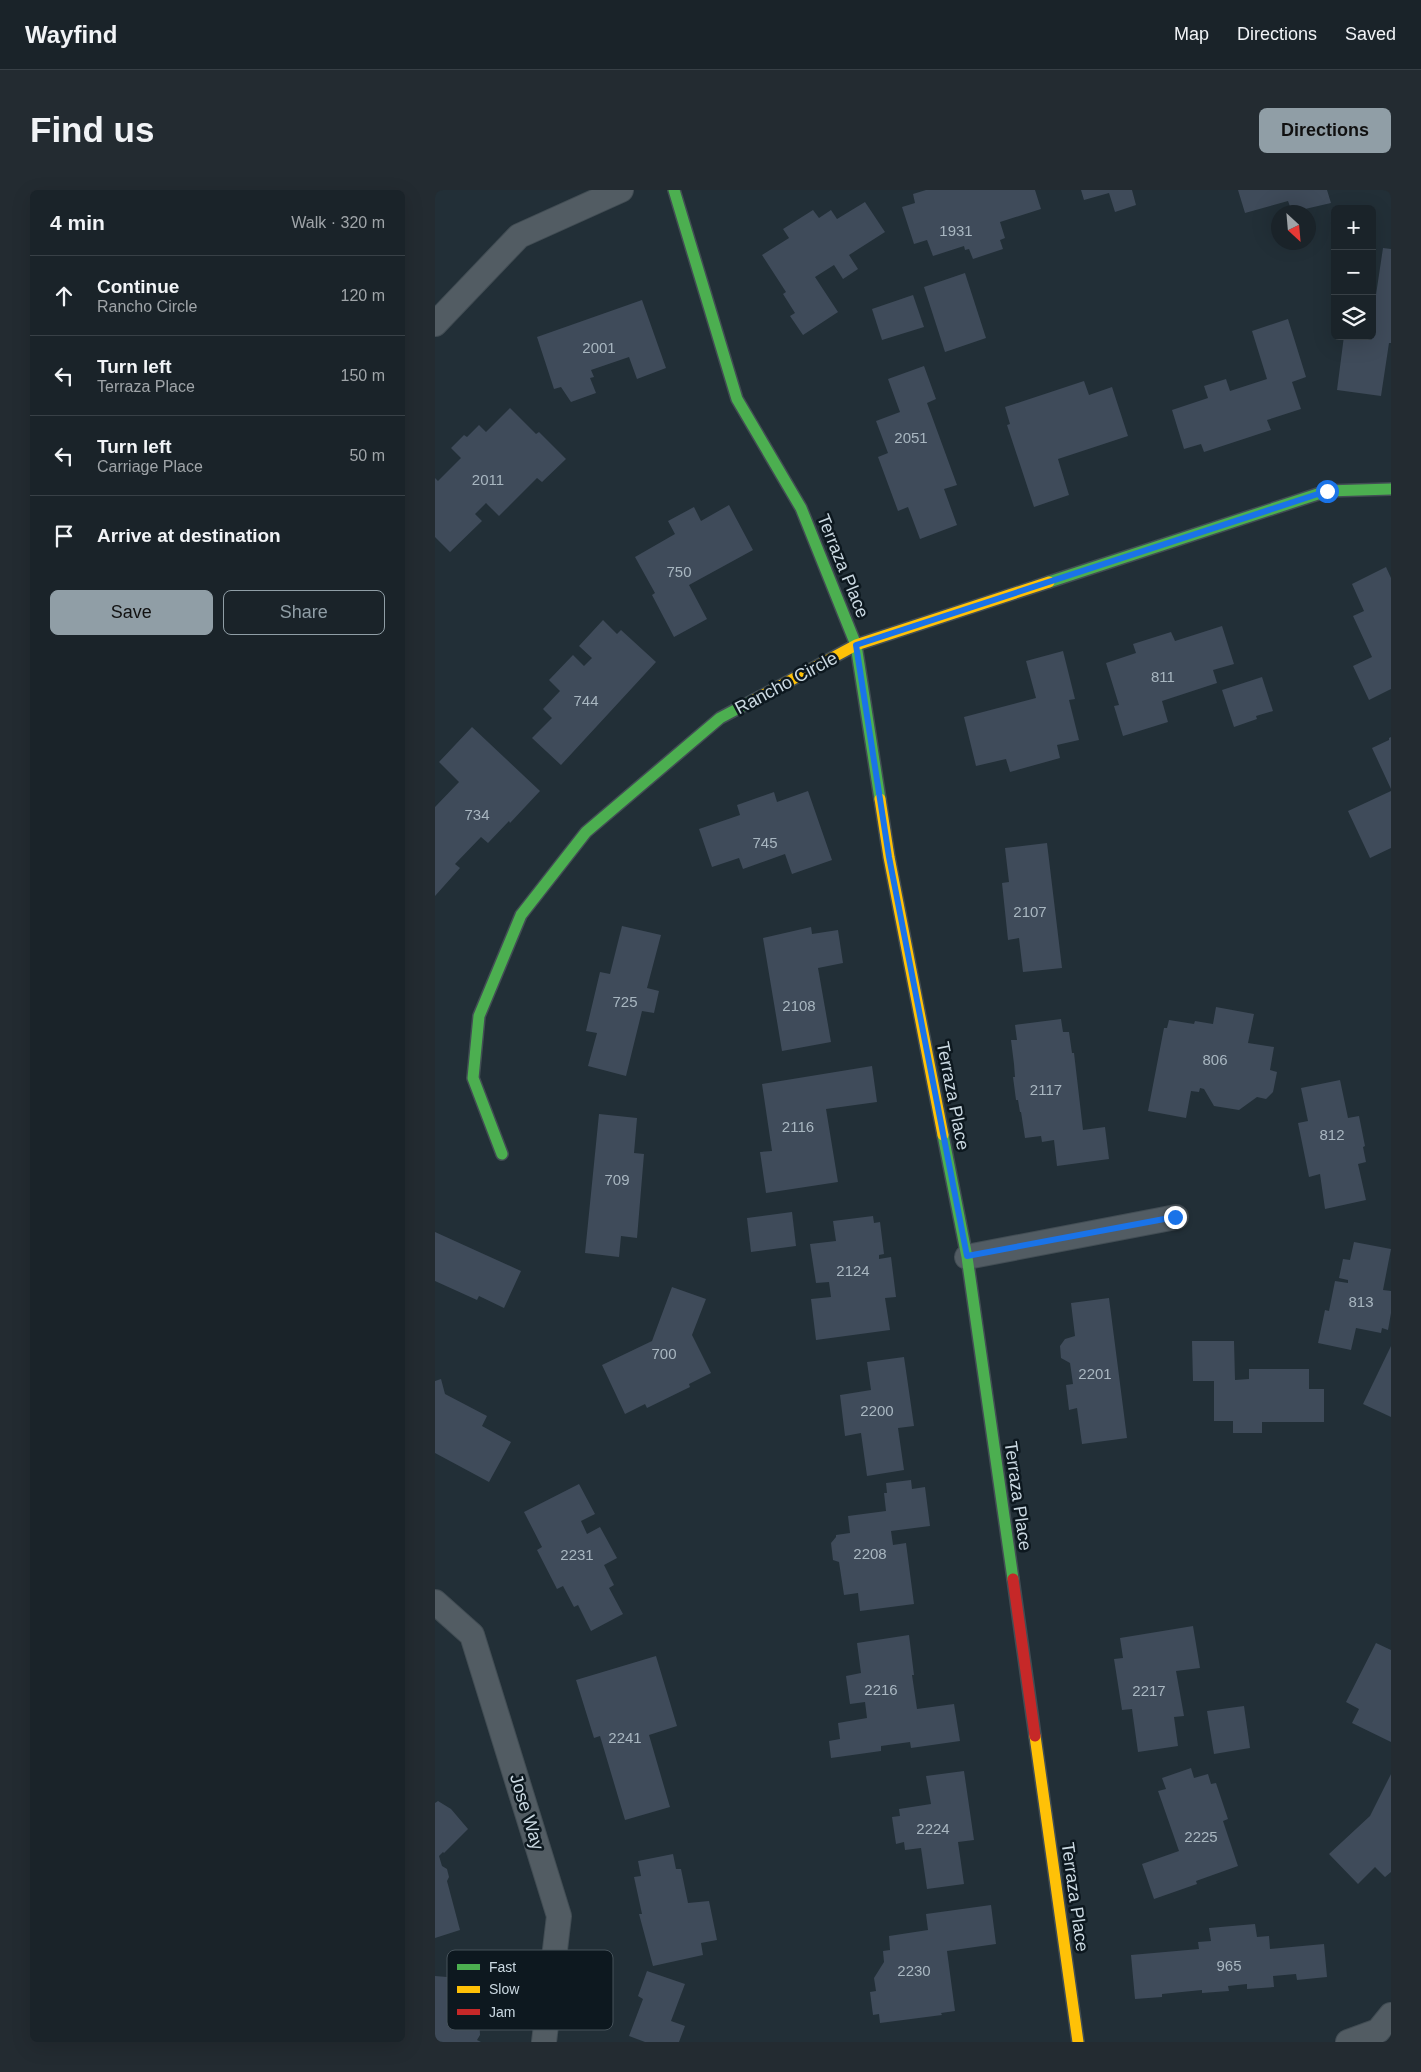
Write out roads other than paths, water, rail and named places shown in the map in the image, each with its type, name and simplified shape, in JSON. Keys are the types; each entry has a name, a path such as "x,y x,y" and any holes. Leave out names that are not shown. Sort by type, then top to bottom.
{"street":[{"path":"435,324 519,236 621,190"},
{"name":"Terraza Place","path":"675,190 737,399 801,508 856,645 889,857 967,1256 1078,2042"},
{"name":"Rancho Circle","path":"502,1154 473,1078 479,1016 521,915 586,832 720,718 856,645 1327,491 1391,489"},
{"path":"967,1256 1175,1217"},
{"name":"Jose Way","path":"435,1602 472,1635 559,1916 555,1950"},
{"path":"1348,2042 1378,2031 1391,2014"}]}
